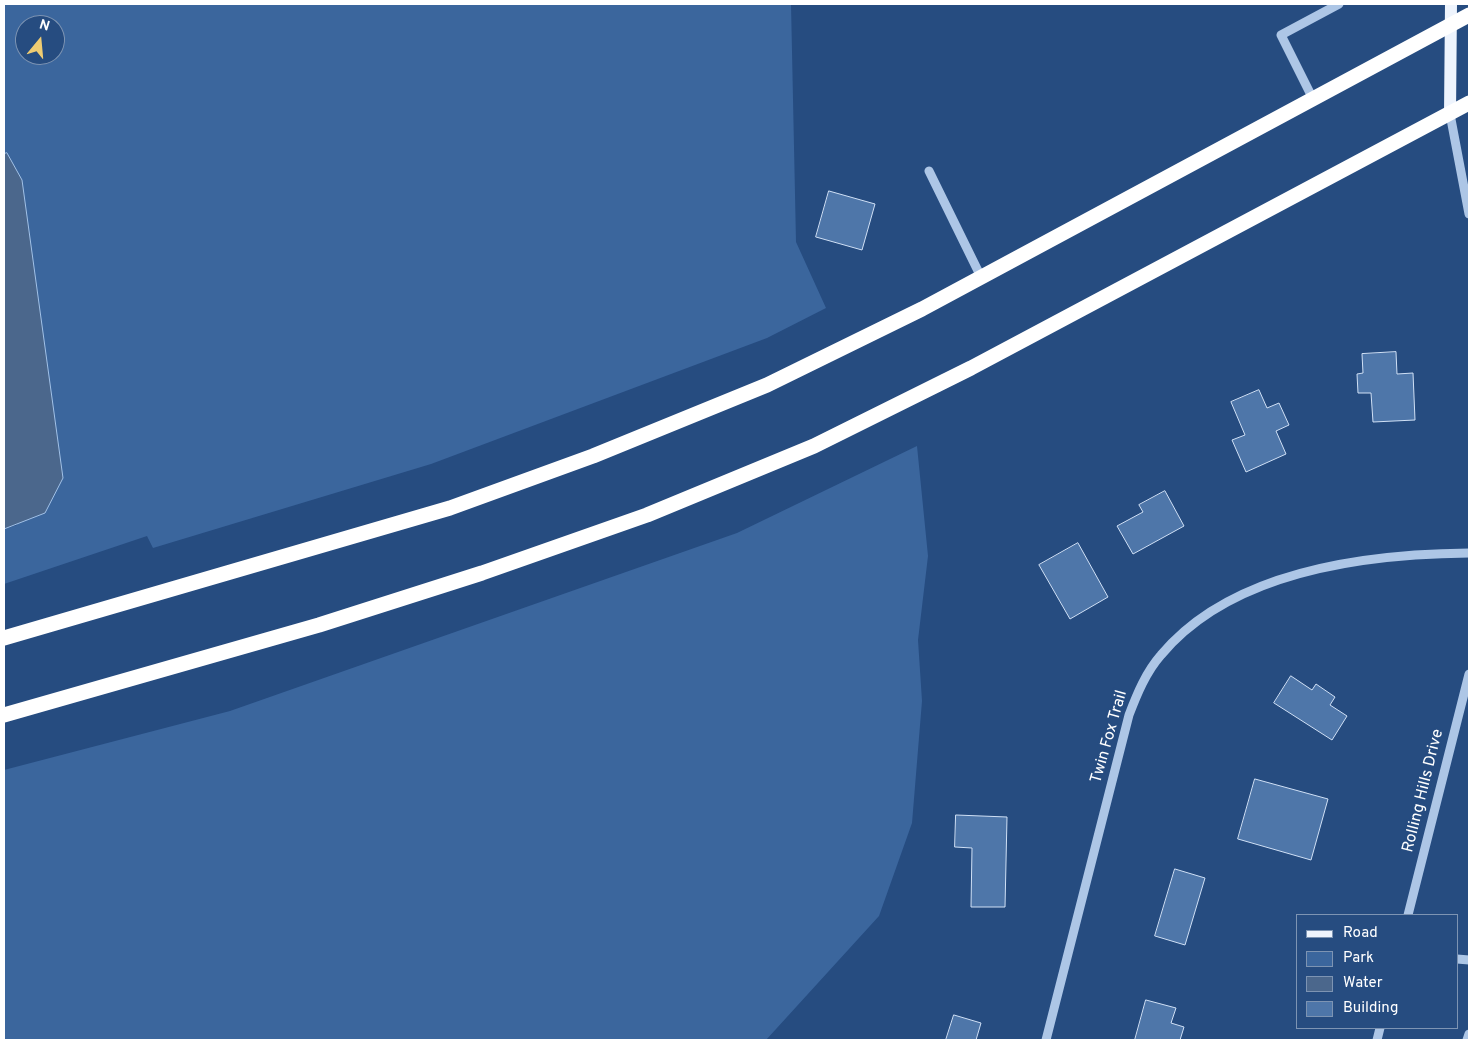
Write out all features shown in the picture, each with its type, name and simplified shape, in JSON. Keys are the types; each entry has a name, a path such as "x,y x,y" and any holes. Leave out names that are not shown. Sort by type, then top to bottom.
{"highway":[{"path":"4,638 450,508 593,456 766,385 922,309 1469,15"},
{"path":"4,715 319,625 482,573 647,515 814,446 971,368 1469,103"}],"main road":[{"path":"1450,114 1451,4"}],"street":[{"path":"1313,99 1281,36 1339,4"},
{"path":"1450,114 1469,214"},
{"path":"929,171 981,277"},
{"name":"Twin Fox Trail","path":"1046,1040 1129,715 1140,688 1160,655 1184,632 1221,606 1251,590 1284,578 1354,562 1425,553 1469,553"},
{"name":"Rolling Hills Drive","path":"1408,914 1469,674"},
{"path":"1467,1040 1469,1034"}],"green space":[{"path":"4,4 791,4 796,242 826,308 767,338 431,464 153,548 147,536 4,584 4,529 17,525 7,153 4,154"},
{"path":"917,446 928,556 918,640 922,701 912,823 879,916 766,1040 4,1040 4,770 230,711 737,533"}],"water":[{"path":"7,153 22,180 63,478 45,513 4,529 4,154"}],"building":[{"path":"829,191 875,204 862,250 816,237"},
{"path":"1396,352 1397,374 1413,373 1415,420 1373,422 1371,393 1358,393 1357,374 1363,373 1362,354"},
{"path":"1259,390 1267,408 1279,403 1289,425 1276,431 1286,454 1246,472 1232,440 1245,435 1231,402"},
{"path":"1165,491 1184,526 1133,554 1117,526 1143,512 1139,505"},
{"path":"1078,543 1108,597 1070,619 1039,565"},
{"path":"1291,676 1312,690 1316,684 1335,697 1330,705 1347,716 1332,740 1274,703"},
{"path":"1255,779 1328,799 1311,860 1238,839"},
{"path":"956,815 1007,817 1005,907 971,907 972,848 955,847"},
{"path":"1175,869 1205,878 1185,945 1155,936"},
{"path":"1146,1000 1176,1008 1171,1023 1184,1027 1180,1040 1135,1040"},
{"path":"954,1015 981,1023 976,1040 946,1040"}]}
